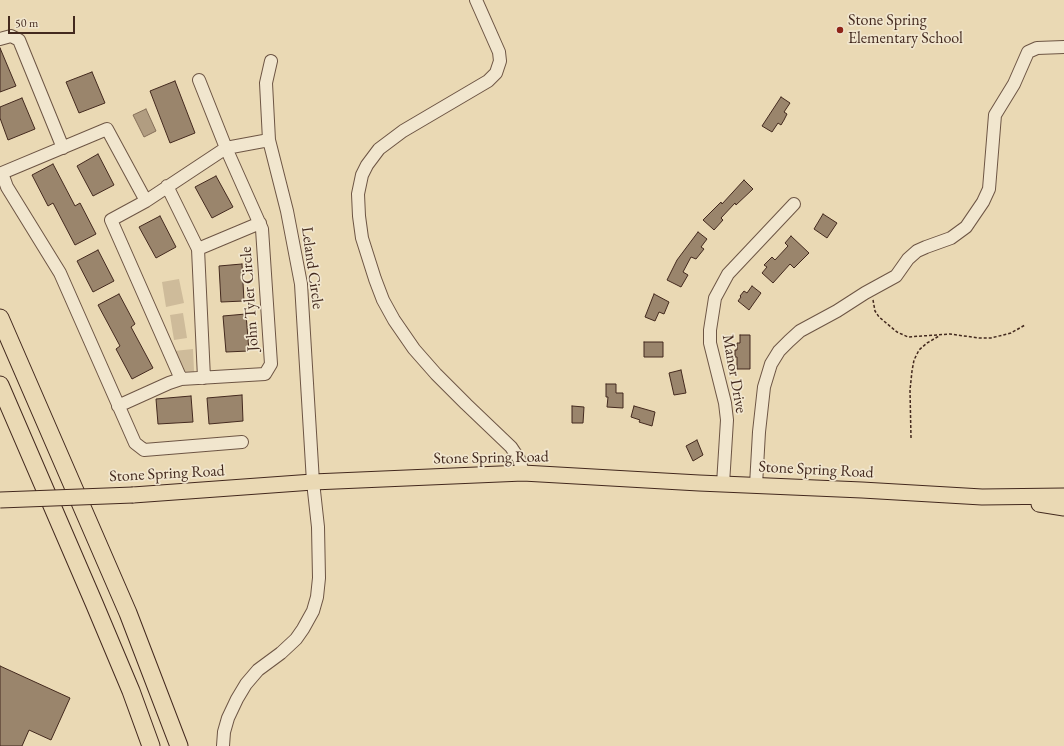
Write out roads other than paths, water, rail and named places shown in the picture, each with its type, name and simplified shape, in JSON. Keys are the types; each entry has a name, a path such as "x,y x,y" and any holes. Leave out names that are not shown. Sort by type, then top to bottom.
{"highway":[{"path":"0,318 128,613 179,746"},
{"path":"0,386 92,597 131,691 151,746"}],"main road":[{"name":"Stone Spring Road","path":"0,500 133,494 313,482 523,473 982,497 1064,496"},
{"name":"Stone Spring Road","path":"982,497 1064,508"}],"street":[{"path":"476,0 499,52 500,61 496,73 488,81 403,131 378,149 367,165 361,180 358,200 359,224 364,245 380,292 389,312 402,332 414,349 436,374 510,446 519,459 523,473"},
{"path":"0,38 11,36 19,40 63,148"},
{"path":"756,486 758,432 764,387 768,372 784,345 800,331 896,276 908,259 917,251 951,238 966,227 983,202 988,189 995,115 1014,84 1028,52 1037,48 1064,47"},
{"name":"Leland Circle","path":"223,746 224,732 228,718 246,684 258,670 281,653 296,639 303,629 313,611 317,597 319,578 318,527 313,482 301,284 287,211 269,140 266,83 271,61"},
{"name":"John Tyler Circle","path":"118,406 180,379 265,374 270,364 262,229 226,148 216,119 199,80"},
{"path":"146,201 107,129 63,148 1,171 7,187 60,273 135,443 144,450 242,442"},
{"path":"180,379 111,220 146,201 226,148 269,140"},
{"path":"167,186 198,249 204,378"},
{"name":"Manor Drive","path":"723,484 727,420 725,403 710,343 710,330 715,298 728,274 794,204"},
{"path":"198,249 260,223"}],"place":[{"name":"Stone Spring Elementary School","path":"840,30"}]}
